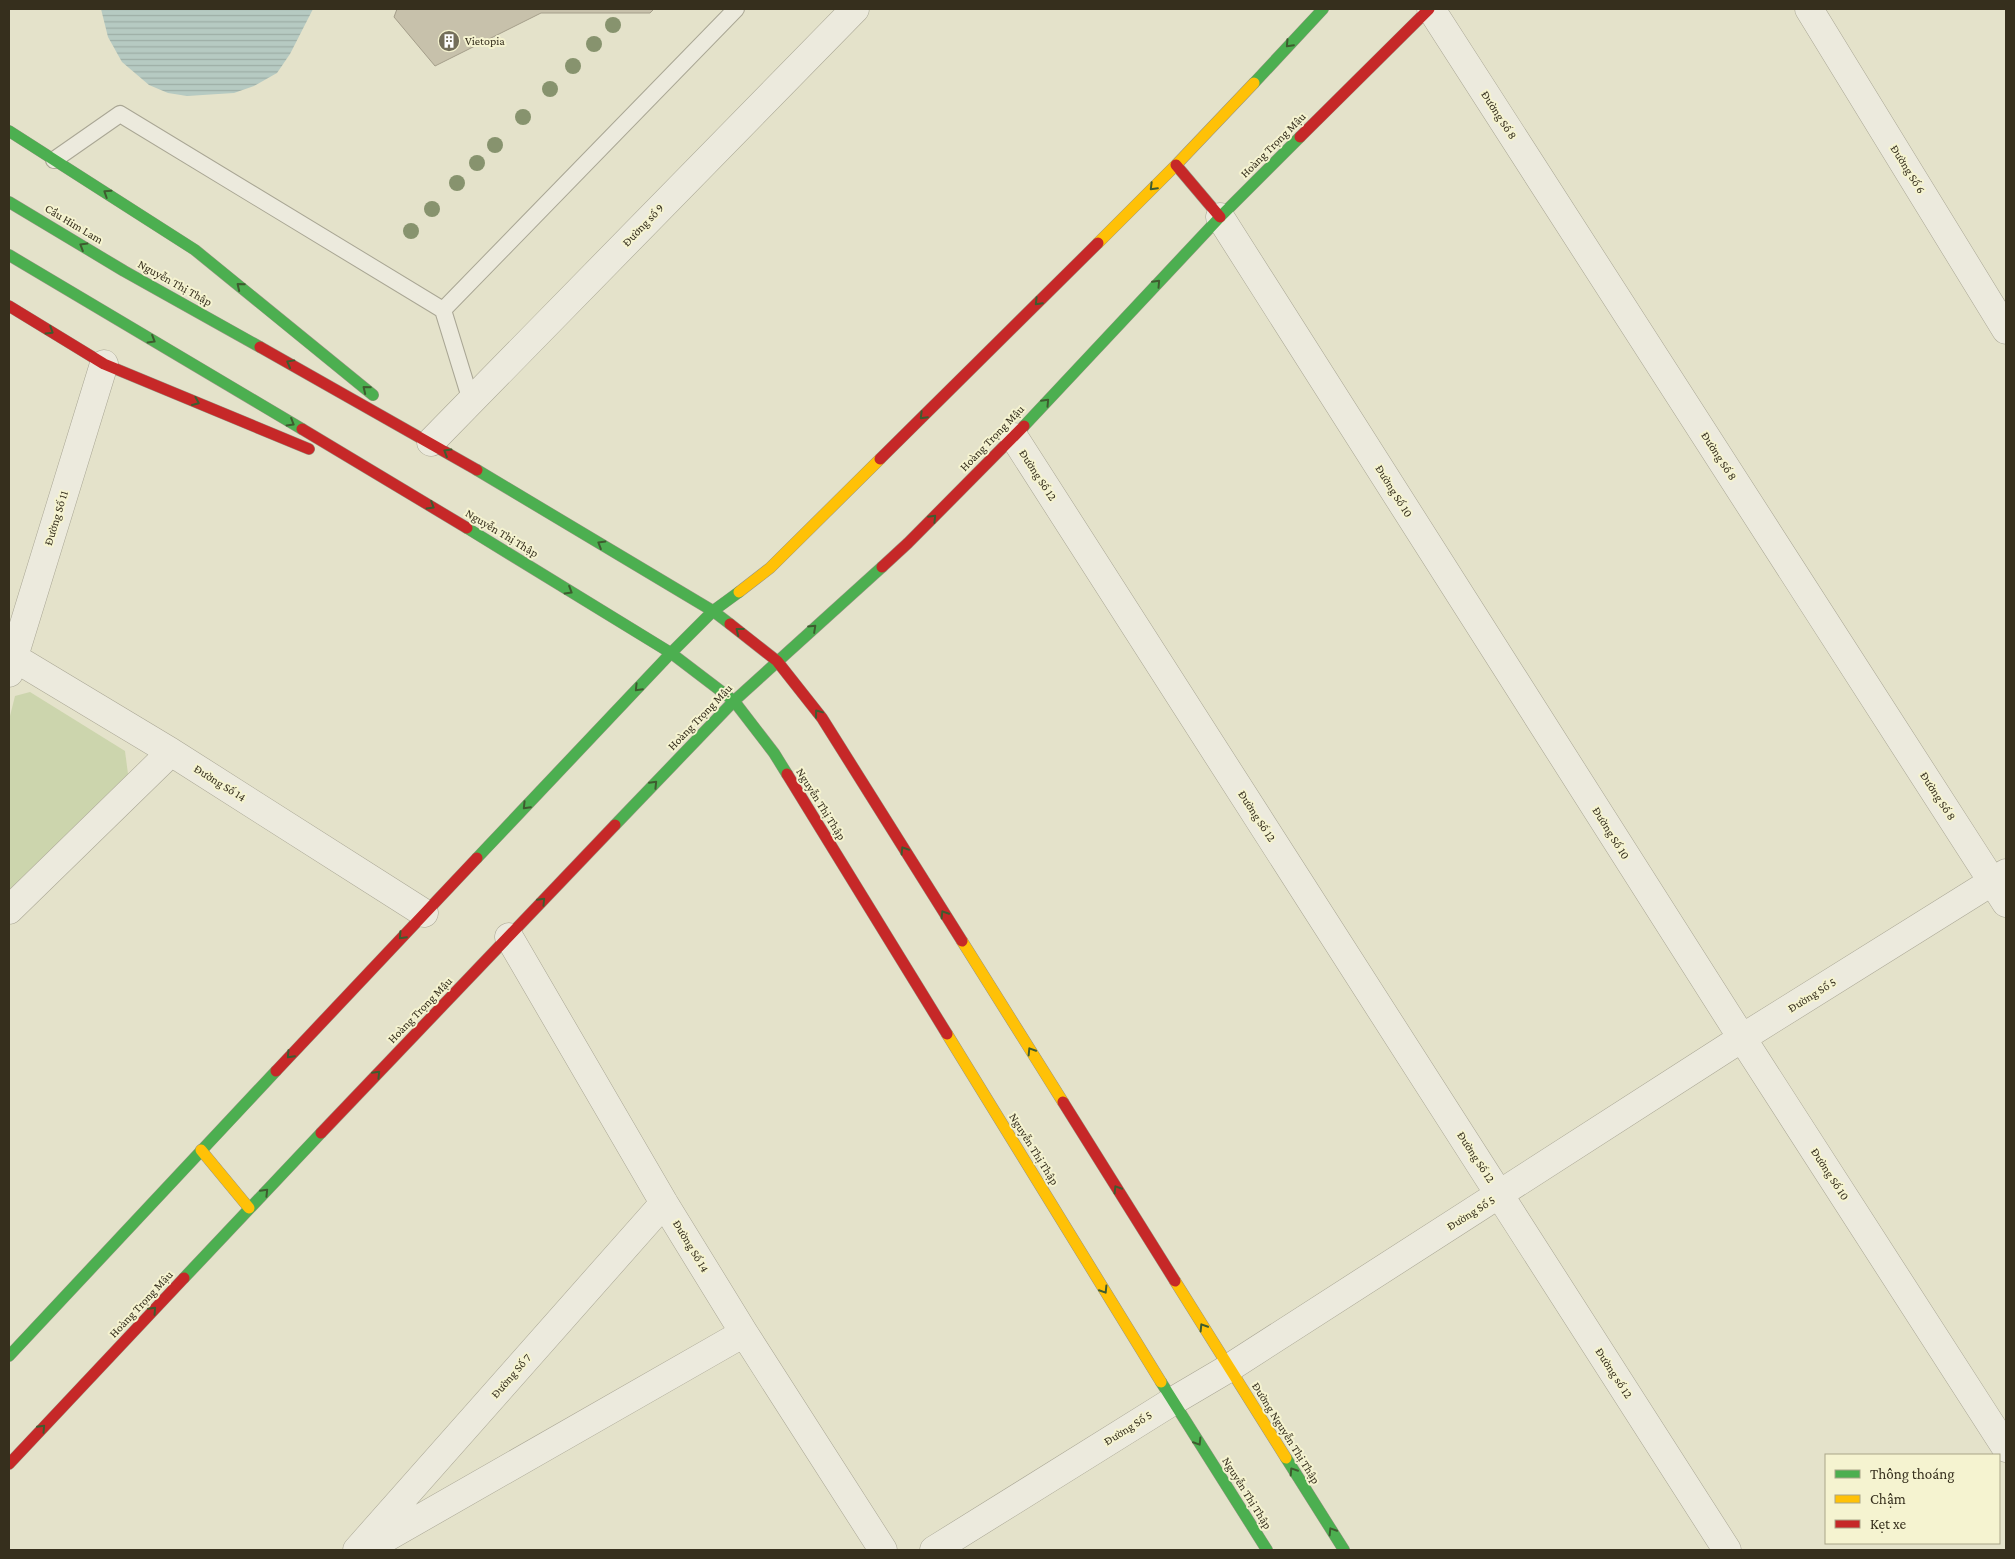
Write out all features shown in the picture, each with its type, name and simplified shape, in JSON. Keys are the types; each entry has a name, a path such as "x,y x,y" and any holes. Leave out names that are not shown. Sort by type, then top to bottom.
{"main road":[{"path":"9,1356 424,913 671,653 713,611 770,568 1176,164 1323,9"},
{"name":"Hoàng Trọng Mậu","path":"9,1464 249,1208 734,701 908,543 1014,436 1220,217 1430,9"},
{"path":"9,130 195,250 431,442"},
{"path":"1176,164 1220,217"},
{"name":"Cầu Him Lam","path":"9,202 124,271"},
{"name":"Nguyễn Thị Thập","path":"9,255 399,487 671,653 734,701 774,753 1173,1401 1267,1550"},
{"name":"Nguyễn Thị Thập","path":"124,271 431,442 713,611 777,661 822,718 1229,1368"},
{"path":"9,306 104,364 399,487"},
{"path":"201,1150 249,1208"},
{"name":"Đường Nguyễn Thị Thập","path":"1229,1368 1344,1550"}],"street":[{"name":"Đường số 9","path":"431,442 855,9"},
{"name":"Đường Số 8","path":"1430,9 2002,886"},
{"name":"Đường Số 6","path":"1809,9 2006,330"},
{"name":"Đường Số 10","path":"1220,217 1742,1038 2006,1448"},
{"name":"Đường Số 11","path":"11,665 104,364"},
{"name":"Đường Số 12","path":"1014,436 1500,1195"},
{"name":"Đường Số 14","path":"11,665 171,752 424,913"},
{"path":"9,910 171,752"},
{"name":"Đường Số 5","path":"934,1550 1229,1368 1742,1038 2002,886"},
{"name":"Đường Số 14","path":"508,937 664,1202 744,1333 883,1550"},
{"name":"Đường số 12","path":"1500,1195 1727,1550"},
{"name":"Đường Số 7","path":"357,1550 664,1202"},
{"path":"364,1550 744,1333"}],"lane":[{"path":"443,310 736,9"},
{"path":"54,160 120,114 443,310 471,401"}],"green space":[{"path":"30,692 125,751 128,774 9,890 9,720 15,696"}],"shaded area":[{"path":"101,9 313,9 290,54 277,73 254,86 234,93 187,96 168,93 149,85 122,62 108,37"}],"building":[{"name":"Vietopia","path":"397,9 654,9 650,13 541,13 435,66 394,17"}],"traffic: fast":[{"path":"1254,83 1323,9"},
{"path":"9,131 195,250 373,395"},
{"path":"1024,426 1220,217 1300,137"},
{"path":"9,202 124,271 260,347"},
{"path":"9,255 302,429"},
{"path":"477,470 713,611 730,624"},
{"path":"467,528 671,653 734,701 774,753 787,774"},
{"path":"615,825 734,701 882,567"},
{"path":"477,858 671,653 713,611 739,592"},
{"path":"9,1356 276,1071"},
{"path":"184,1278 321,1133"},
{"path":"1161,1382 1267,1550"},
{"path":"1286,1458 1344,1550"}],"traffic: slow":[{"path":"1098,243 1254,83"},
{"path":"739,592 770,568 880,459"},
{"path":"962,941 1063,1102"},
{"path":"947,1034 1161,1382"},
{"path":"201,1150 249,1208"},
{"path":"1175,1281 1286,1458"}],"traffic: jam":[{"path":"1300,137 1429,9"},
{"path":"1176,165 1220,217"},
{"path":"880,459 1098,243"},
{"path":"9,306 104,364 309,449"},
{"path":"260,347 477,470"},
{"path":"882,567 1024,426"},
{"path":"302,429 467,528"},
{"path":"730,624 777,661 822,718 962,941"},
{"path":"787,774 947,1034"},
{"path":"321,1133 615,825"},
{"path":"276,1071 477,858"},
{"path":"1063,1102 1175,1281"},
{"path":"9,1464 184,1278"}],"place":[{"name":"Vietopia","path":"449,41"}]}
